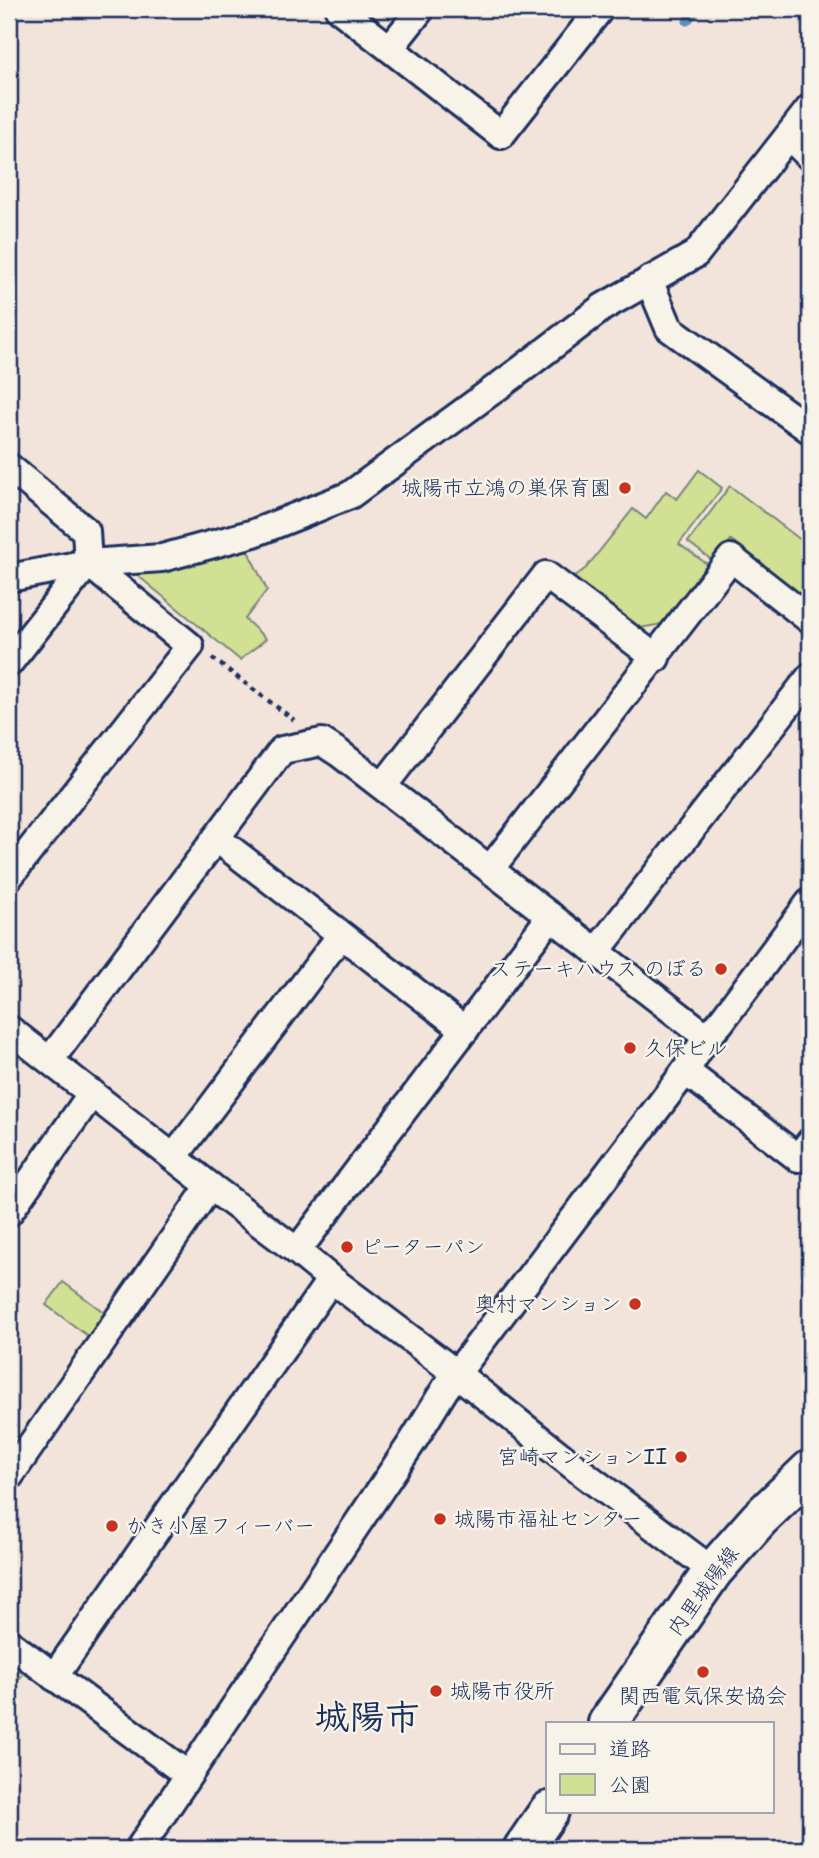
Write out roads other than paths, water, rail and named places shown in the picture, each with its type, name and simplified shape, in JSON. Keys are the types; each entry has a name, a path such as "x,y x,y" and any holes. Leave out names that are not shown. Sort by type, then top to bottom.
{"main road":[{"name":"内里城陽線","path":"609,1722 713,1570 759,1519 810,1470"},
{"path":"523,1849 548,1812"}],"street":[{"path":"339,9 502,135 600,9"},
{"path":"390,48 421,9"},
{"path":"9,578 88,563 162,558 254,533 350,495 603,307 696,254 810,108"},
{"path":"789,136 810,157"},
{"path":"649,280 669,328 810,430"},
{"path":"9,467 86,531 88,563 9,663"},
{"path":"491,868 731,558 810,620"},
{"path":"9,877 190,646 88,563"},
{"path":"383,786 546,575 656,658"},
{"path":"596,952 810,677"},
{"path":"50,1060 282,750 323,743 491,868 707,1037"},
{"path":"216,838 465,1030"},
{"path":"139,1849 413,1441 445,1389 810,902"},
{"path":"297,1251 551,916"},
{"path":"174,1157 341,935"},
{"path":"9,1029 576,1468 713,1570"},
{"path":"684,1073 697,1080 798,1158 810,1142"},
{"path":"9,1212 92,1093"},
{"path":"9,1477 210,1186"},
{"path":"54,1677 331,1279"},
{"path":"9,1643 188,1775"}],"waterway":[{"path":"687,21 697,9"}],"place":[{"name":"城陽市立鴻の巣保育園","path":"625,488"},
{"name":"ステーキハウス のぼる","path":"721,969"},
{"name":"久保ビル","path":"630,1048"},
{"name":"ピーターパン","path":"347,1247"},
{"name":"奥村マンション","path":"635,1304"},
{"name":"宮崎マンションII","path":"681,1457"},
{"name":"城陽市福祉センター","path":"440,1519"},
{"name":"かき小屋フィーバー","path":"112,1526"},
{"name":"関西電気保安協会","path":"703,1672"},
{"name":"城陽市役所","path":"436,1691"}],"district":[{"name":"城陽市","path":"367,1716"}]}
